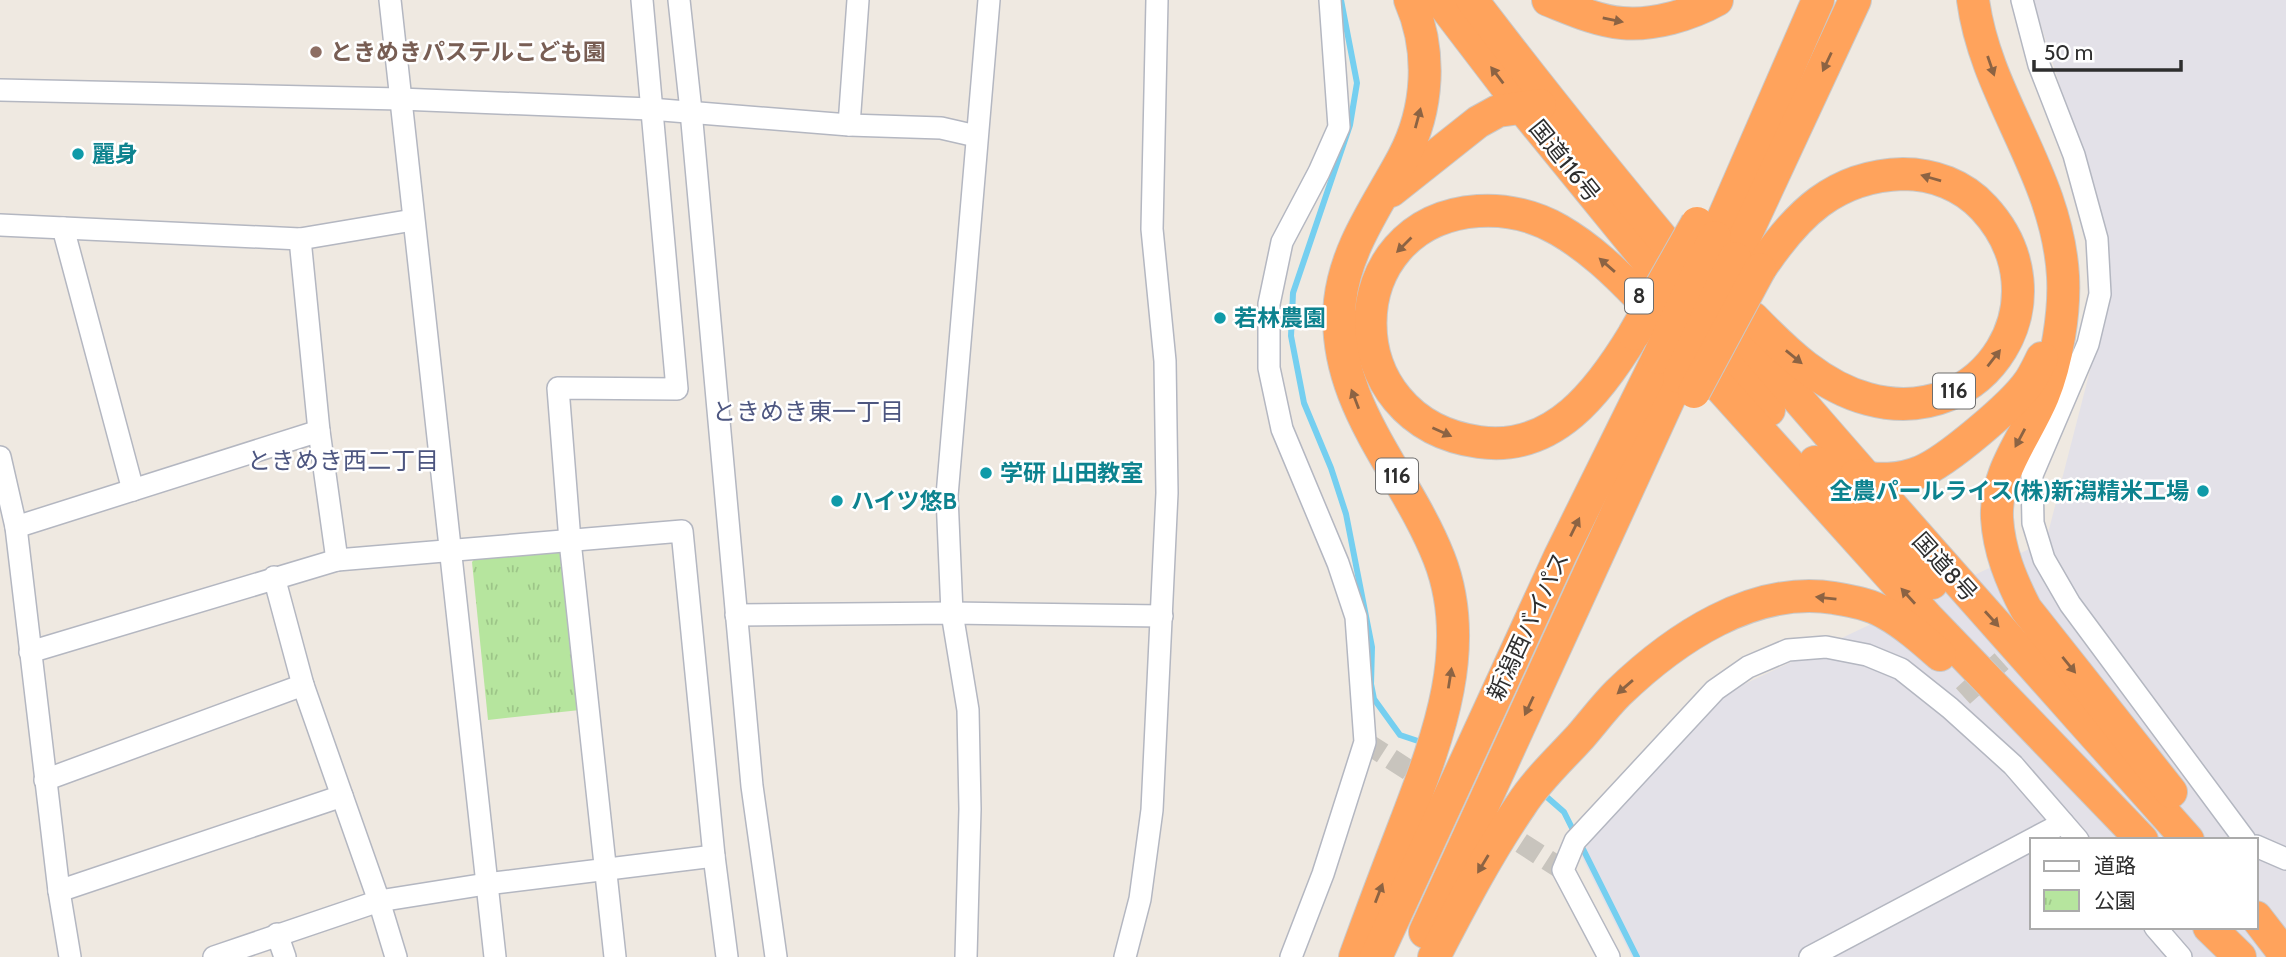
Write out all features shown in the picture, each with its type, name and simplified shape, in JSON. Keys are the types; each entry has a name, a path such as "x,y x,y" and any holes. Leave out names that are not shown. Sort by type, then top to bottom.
{"highway":[{"name":"116","path":"1355,957 1440,727 1451,677 1453,645 1450,606 1440,560 1415,507 1361,413 1346,369 1340,327 1343,275 1369,215 1404,156 1418,122 1424,93 1425,62 1421,33 1410,0"},
{"name":"国道116号","path":"1440,0 1536,105 1697,306"},
{"name":"国道116号","path":"1472,0 1536,105 1576,132 1697,306"},
{"path":"1548,0 1580,13 1622,23 1666,20 1717,0"},
{"name":"8","path":"1818,0 1778,88 1727,246 1655,314 1634,334 1609,374 1590,397 1566,418 1544,432 1520,440 1491,444 1458,439 1432,428 1404,409 1389,390 1377,364 1370,333 1373,298 1384,267 1404,242 1431,223 1460,212 1494,210 1525,215 1557,228 1586,247 1640,298 1655,314 1927,617 2140,838"},
{"name":"8","path":"1697,306 1856,0"},
{"path":"1973,0 1983,45 1995,79 2036,166 2052,212 2061,251 2063,279 2057,349 2043,396 2007,463 2000,486 1997,517 2001,545 2010,577 2026,609 2163,781 2202,838"},
{"path":"1369,215 1405,179 1478,122 1498,111 1536,105"},
{"name":"116","path":"1576,132 1648,202 1728,293 1778,344 1838,388 1869,400 1924,402 1950,394 1977,378 1997,358 2011,333 2018,303 2018,278 2011,250 1997,222 1975,198 1949,183 1920,174 1892,175 1862,181 1834,192 1808,210 1783,235 1727,246 1677,376"},
{"path":"1793,439 1844,471 1867,479 1894,479 1919,473 1941,462 2014,399 2029,382 2043,357 2061,304"},
{"name":"新潟西バイパス","path":"1413,957 1557,644 1612,557 1677,376 1697,306"},
{"name":"国道8号","path":"1697,306 1793,439 1930,580 2149,838"},
{"name":"国道8号","path":"1697,306 1867,479 2186,838"},
{"name":"新潟西バイパス","path":"1376,957 1560,556 1677,376"},
{"path":"1434,957 1480,868 1522,802 1619,693 1661,657 1726,615 1760,603 1793,596 1855,602 1883,612 1911,630 1960,672 2115,838"},
{"path":"2211,929 2241,957"},
{"path":"2220,929 2241,957"}],"street":[{"path":"390,0 495,957"},
{"path":"615,957 570,541 558,388 677,389 642,0"},
{"path":"679,0 752,786 776,957"},
{"path":"849,125 858,0"},
{"path":"966,957 970,809 968,710 952,613 947,496 989,0"},
{"path":"1125,957 1140,899 1152,810 1167,493 1165,361 1152,229 1157,0"},
{"path":"1291,957 1323,874 1365,742 1356,617 1338,564 1282,429 1269,368 1269,304 1282,242 1339,127 1330,0"},
{"path":"2022,0 2039,65 2074,155 2097,239 2100,294 2088,344 2032,475 2033,523 2044,559 2070,604 2244,838"},
{"path":"0,89 401,99 650,109 849,125 941,128 976,136"},
{"path":"0,226 300,239 413,220"},
{"path":"63,228 133,490"},
{"path":"300,239 319,431 337,560"},
{"path":"16,527 319,431"},
{"path":"0,457 16,527 45,780 70,957"},
{"path":"30,652 337,560 682,531 714,856 727,957"},
{"path":"274,577 303,685 396,957"},
{"path":"2050,617 2070,604"},
{"path":"736,615 952,613 1162,616"},
{"path":"1609,957 1563,870 1575,841 1715,690 1748,667 1788,650 1826,647 1867,655 1901,669 1956,702 2076,838"},
{"path":"45,780 303,685"},
{"path":"59,891 342,796"},
{"path":"2035,838 2063,823"},
{"path":"1810,957 2030,840"},
{"path":"2258,847 2286,859"},
{"path":"214,957 379,901 486,884 714,856"},
{"path":"2157,929 2181,957"},
{"path":"277,934 285,957"}],"shaded area":[{"path":"2033,0 2286,0 2286,957 1632,957 1581,855 1607,817 1687,726 1734,689 2046,541 2109,297 2087,172"}],"green space":[{"path":"556,548 565,554 580,710 488,720 472,562 478,555"}],"waterway":[{"path":"1341,0 1357,83 1350,125 1293,293 1291,336 1304,403 1331,468 1346,514 1372,647 1371,684 1374,699 1400,735 1424,743"},
{"path":"1540,791 1564,812 1575,834"},
{"path":"1580,843 1637,957"}],"tunnel":[{"path":"1963,696 2026,639"},
{"path":"1365,742 1563,870"}],"place":[{"name":"ときめきパステルこども園","path":"316,52"},
{"name":"麗身","path":"78,154"},
{"name":"若林農園","path":"1220,318"},
{"name":"学研 山田教室","path":"986,473"},
{"name":"全農パールライス(株)新潟精米工場","path":"2203,491"},
{"name":"ハイツ悠B","path":"837,501"}],"district":[{"name":"ときめき東一丁目","path":"808,412"},
{"name":"ときめき西二丁目","path":"343,461"}]}
